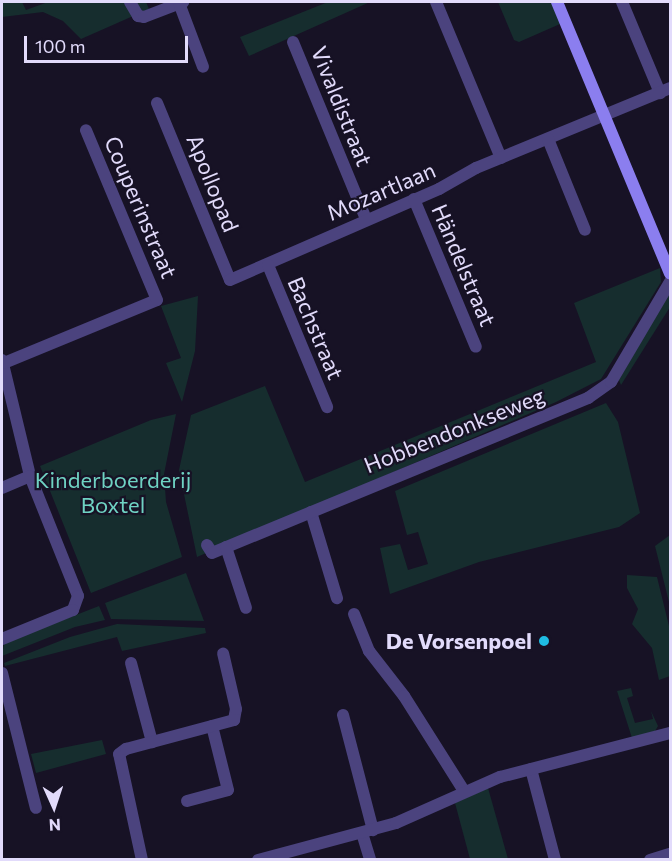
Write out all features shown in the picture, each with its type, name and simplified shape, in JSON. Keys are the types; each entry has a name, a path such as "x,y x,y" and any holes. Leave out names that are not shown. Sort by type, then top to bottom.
{"street":[{"path":"130,2 138,16 144,17 181,2 203,67"},
{"path":"436,2 501,158"},
{"path":"557,2 670,273"},
{"path":"622,2 665,91"},
{"name":"Vivaldistraat","path":"293,42 366,219"},
{"name":"Mozartlaan","path":"230,280 268,265 501,158 665,91"},
{"name":"Apollopad","path":"157,103 230,280"},
{"name":"Couperinstraat","path":"3,362 157,300 86,130"},
{"path":"548,139 585,230"},
{"name":"Händelstraat","path":"414,199 476,347"},
{"name":"Bachstraat","path":"268,265 327,407"},
{"name":"Hobbendonkseweg","path":"207,545 212,553 607,387 670,282"},
{"path":"2,639 73,610 78,604 77,589 30,476 3,362"},
{"path":"2,488 30,476"},
{"path":"311,512 337,598"},
{"path":"226,547 246,608"},
{"path":"354,614 369,651 404,696 464,791"},
{"path":"142,860 117,761 126,749 212,726 236,715 223,653"},
{"path":"131,663 152,742"},
{"path":"2,673 36,808"},
{"path":"343,715 368,831 370,860"},
{"path":"187,801 228,790 212,726"},
{"path":"258,860 396,823 464,791 531,769 670,733"},
{"path":"531,769 555,860"},
{"path":"650,860 670,854"}],"green space":[{"path":"2,2 22,2 26,10 48,2 146,2 149,9 81,39 63,21 43,12 2,17"},
{"path":"328,2 370,2 249,56 240,37"},
{"path":"498,2 551,2 560,24 519,42 514,40"},
{"path":"660,268 661,282 601,379 556,402 197,557 179,470 191,415 265,386 305,482 596,362 574,303"},
{"path":"670,291 670,307 621,385 619,380"},
{"path":"198,296 195,351 182,402 166,363 181,358 161,306"},
{"path":"606,403 618,422 640,513 619,527 479,562 390,594 380,548 400,544 408,570 428,564 418,532 407,535 395,491"},
{"name":"Kinderboerderij Boxtel","path":"176,414 164,474 166,502 182,557 91,593 40,466 151,420"},
{"path":"670,535 670,606 655,546"},
{"path":"186,573 204,621 111,619 105,603"},
{"path":"627,575 657,577 670,630 670,676 659,680 652,648 632,624 638,609 627,588"},
{"path":"99,606 105,620 75,627 2,656 4,643"},
{"path":"117,624 205,628 206,633 122,651 117,637 5,666 4,663 70,637"},
{"path":"631,688 633,696 627,698 635,723 653,719 651,711 658,726 655,731 632,738 617,691"},
{"path":"102,740 106,754 36,773 31,754"},
{"path":"488,788 508,859 470,859 455,803"}],"place":[{"name":"De Vorsenpoel","path":"544,641"}]}
